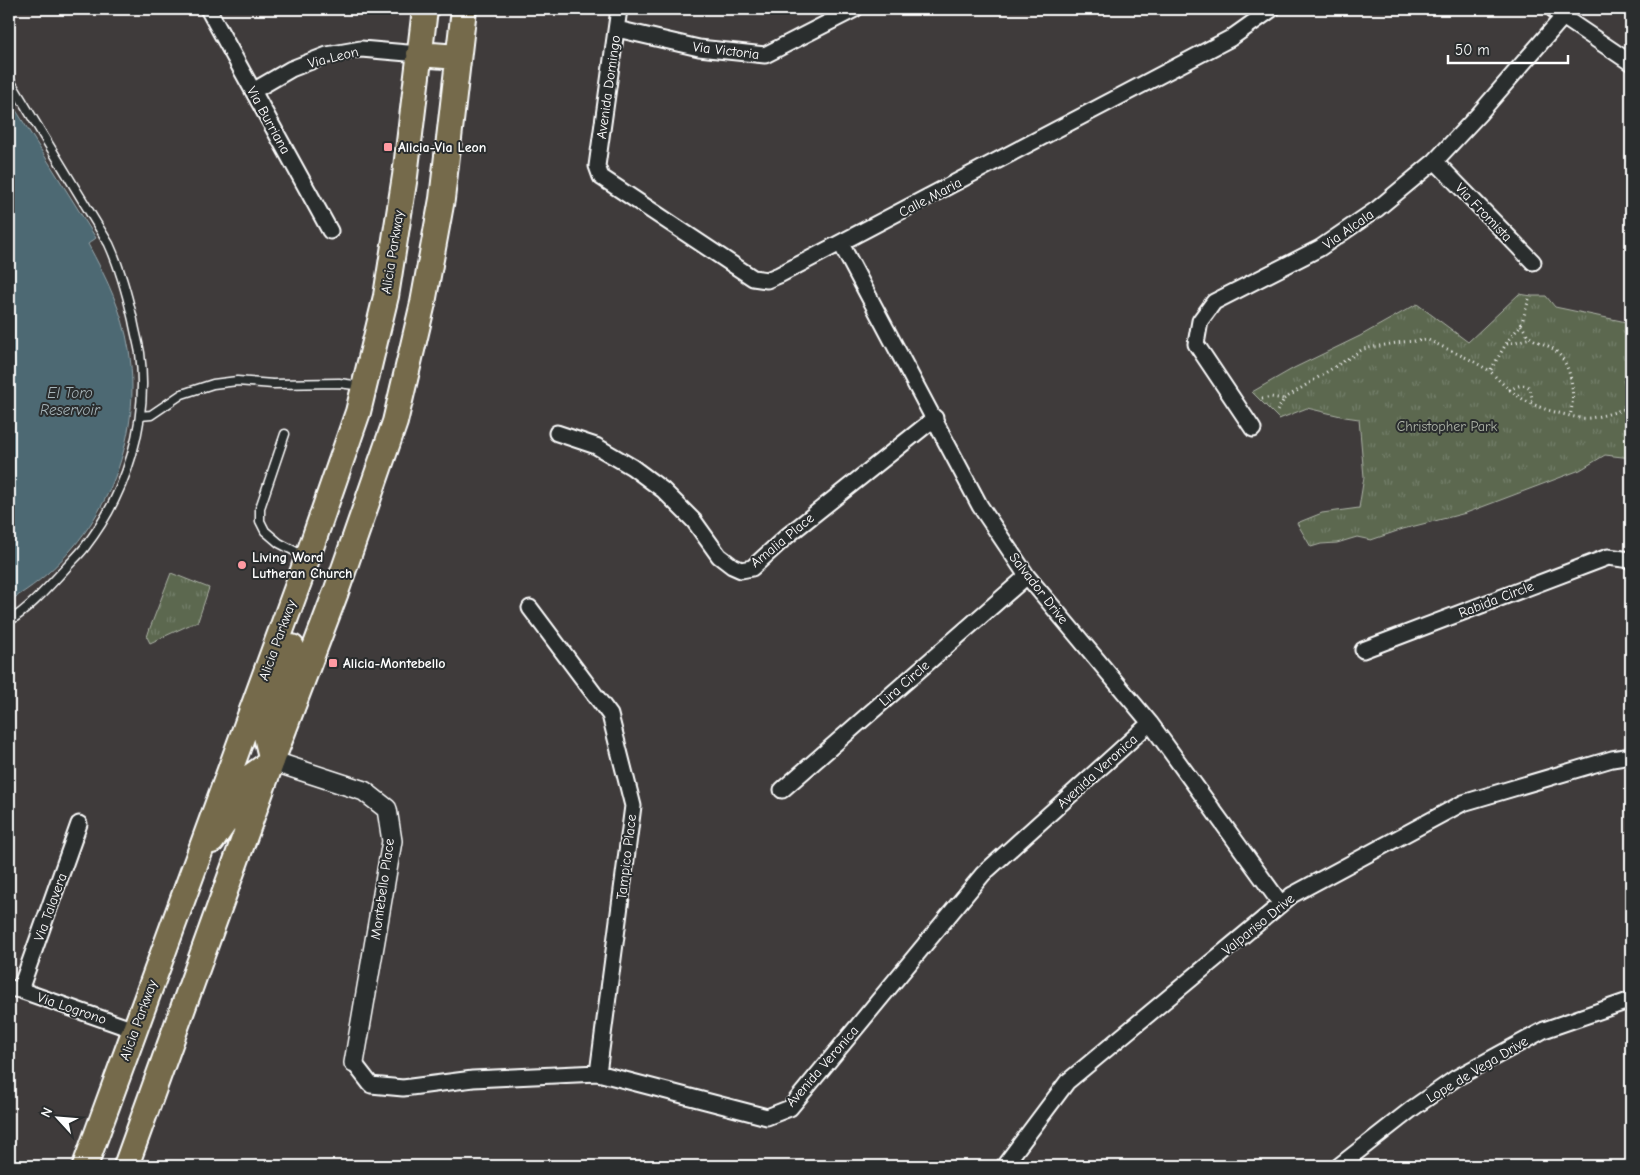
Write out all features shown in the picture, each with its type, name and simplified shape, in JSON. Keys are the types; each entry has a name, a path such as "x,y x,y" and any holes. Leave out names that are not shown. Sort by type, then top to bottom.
{"main road":[{"name":"Alicia Parkway","path":"85,1166 300,579 358,412 386,296 404,176 425,9"},
{"path":"126,1166 272,761 336,592 395,422 423,303 440,208 464,9"},
{"path":"419,54 458,57"},
{"path":"272,761 264,728 300,624 300,579"},
{"path":"195,862 232,812 247,779 272,761"}],"street":[{"name":"Via Burriana","path":"208,9 330,231"},
{"name":"Avenida Domingo","path":"597,166 619,9"},
{"name":"Via Victoria","path":"617,29 699,48 765,55 855,9"},
{"name":"Calle Maria","path":"597,166 601,177 752,278 767,280 841,244 1231,38 1272,9"},
{"path":"1558,13 1631,63"},
{"name":"Via Alcala","path":"1253,429 1196,344 1200,321 1214,302 1320,248 1377,209 1435,161 1479,114 1558,13"},
{"name":"Via Leon","path":"253,91 290,69 327,55 361,49 419,54"},
{"name":"Via Fromista","path":"1435,161 1533,262"},
{"name":"Salvador Drive","path":"841,244 980,506 1027,576 1150,723 1281,904"},
{"name":"Amalia Place","path":"558,433 596,446 632,467 663,490 694,521 719,556 741,570 752,568 787,536 935,418"},
{"name":"Rabida Circle","path":"1363,650 1608,557 1631,560"},
{"name":"Lira Circle","path":"782,790 1027,576"},
{"name":"Tampico Place","path":"530,608 610,715 633,806 598,1073"},
{"name":"Avenida Veronica","path":"354,1063 371,1085 403,1088 473,1079 598,1073 767,1116 790,1108 983,874 1150,723"},
{"name":"Valpariso Drive","path":"1004,1166 1067,1082 1292,895 1463,802 1612,759 1631,756"},
{"name":"Montebello Place","path":"272,761 364,791 387,810 392,841 354,1063"},
{"name":"Via Talavera","path":"14,989 80,824"},
{"name":"Via Logrono","path":"14,989 134,1030"},
{"name":"Lope de Vega Drive","path":"1338,1166 1413,1108 1456,1078 1544,1030 1631,1000"}],"lane":[{"path":"9,79 109,244 118,264 140,353 142,387 140,416 135,443 113,504 85,547 42,593 9,621"},
{"path":"140,416 151,415 182,394 213,384 237,381 289,384 339,383 364,387"},
{"path":"285,434 260,508 260,521 265,531 279,543 307,557"}],"path":[{"path":"1490,371 1509,339 1521,325 1529,299"},
{"path":"1521,325 1531,338 1554,349 1566,367 1571,377 1572,386 1573,405 1570,416"},
{"path":"1506,344 1531,338"},
{"path":"1276,413 1284,399 1364,349 1402,342 1428,340 1490,371 1509,390 1545,410 1570,416 1591,418 1631,407"},
{"path":"1509,390 1520,385 1530,388 1533,405"},
{"path":"1262,399 1270,397 1284,399"}],"green space":[{"name":"Christopher Park","path":"1519,294 1546,296 1555,307 1631,323 1631,458 1605,455 1580,470 1466,513 1403,529 1371,540 1357,537 1337,543 1311,547 1297,523 1322,513 1359,508 1364,477 1359,419 1307,408 1279,419 1252,392 1417,304 1468,342"},
{"path":"171,573 209,588 198,621 150,643 147,637"}],"water":[{"name":"El Toro Reservoir","path":"9,99 96,238 88,244 107,282 123,322 129,350 132,387 129,424 121,460 108,494 89,526 67,555 40,580 9,601"}],"place":[{"name":"Alicia-Via Leon","path":"388,147"},
{"name":"Living Word Lutheran Church","path":"242,565"},
{"name":"Alicia-Montebello","path":"333,663"}]}
